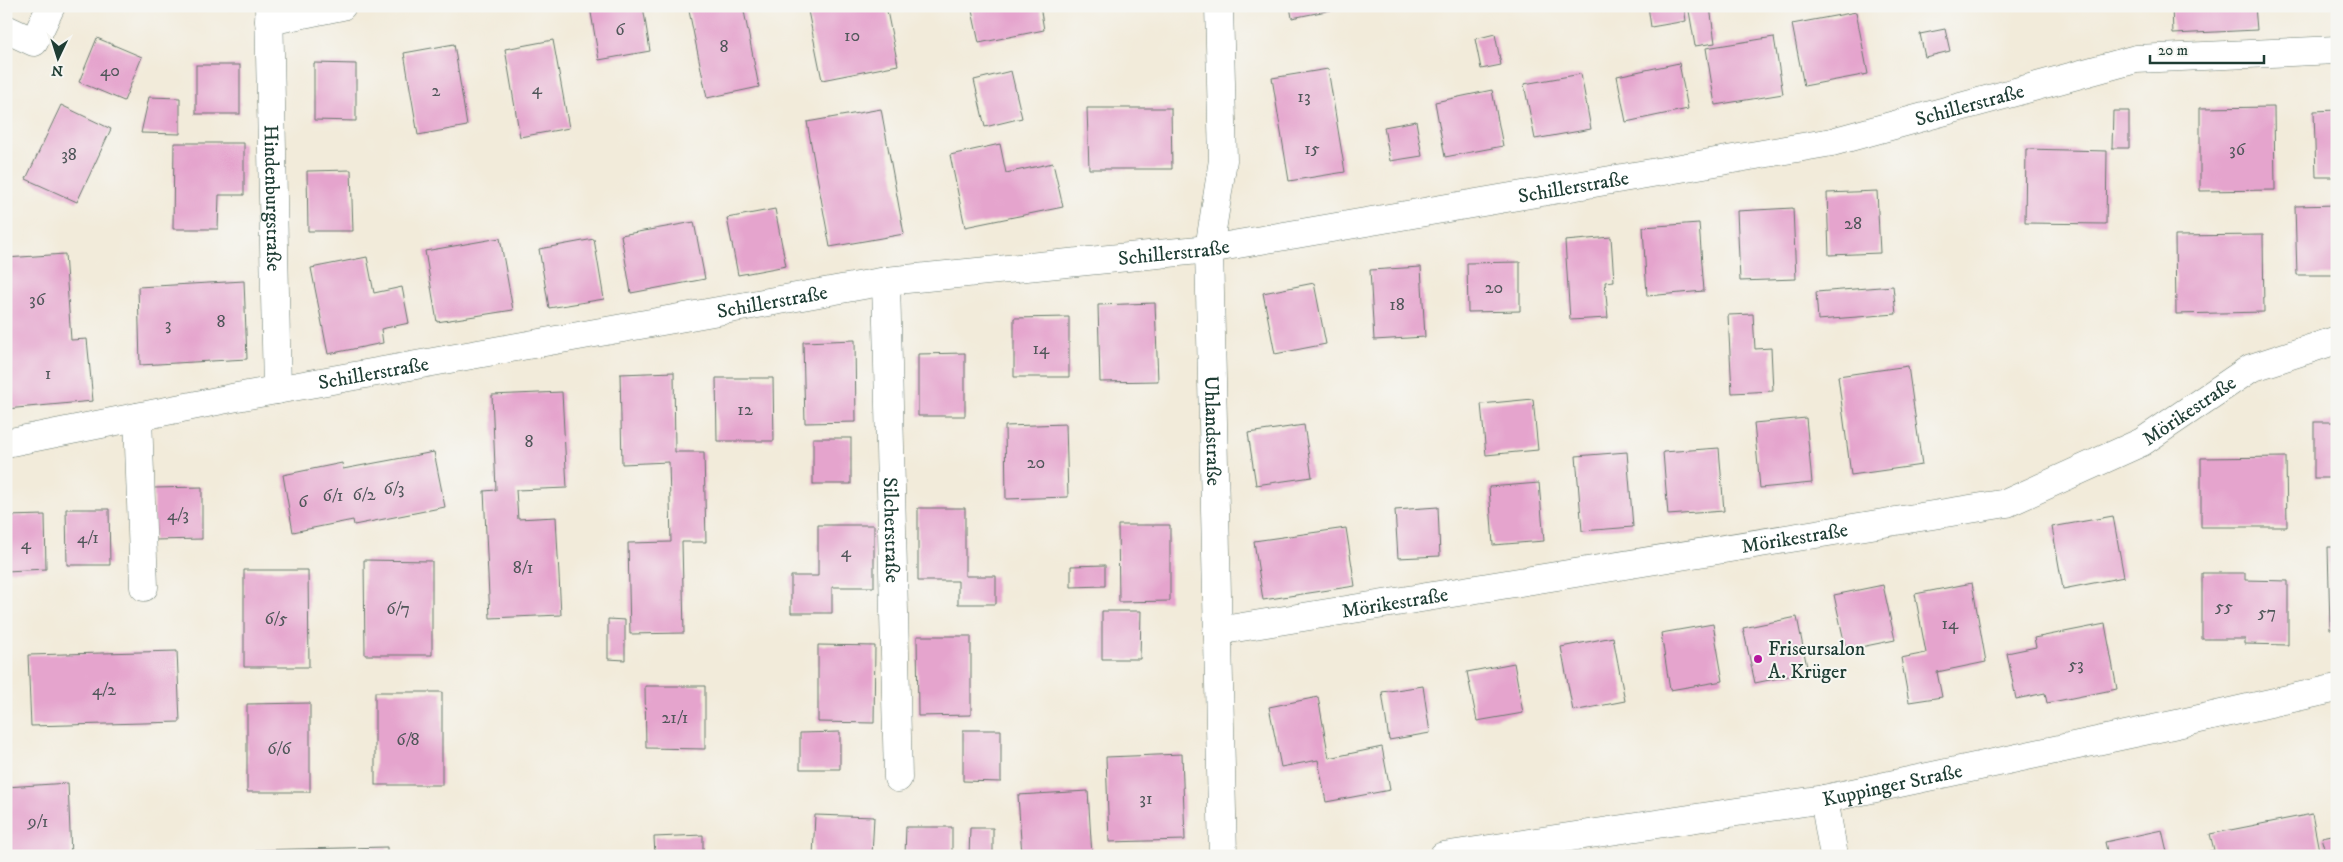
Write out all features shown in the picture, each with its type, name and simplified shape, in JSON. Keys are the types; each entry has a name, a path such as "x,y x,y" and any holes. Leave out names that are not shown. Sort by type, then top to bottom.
{"street":[{"path":"6,29 34,42 51,6"},
{"path":"269,14 342,6"},
{"name":"Uhlandstraße","path":"1220,6 1223,160 1209,249 1222,856"},
{"name":"Hindenburgstraße","path":"269,14 277,390"},
{"name":"Schillerstraße","path":"6,442 277,390 886,281 1209,249 1832,142 2136,59 2337,50"},
{"name":"Silcherstraße","path":"886,281 898,778"},
{"name":"Mörikestraße","path":"1217,631 2007,503 2142,442 2252,368 2337,340"},
{"path":"138,417 144,587"},
{"name":"Kuppinger Straße","path":"1443,856 1824,798 2177,724 2337,688"},
{"path":"1824,798 1834,856"}],"building":[{"path":"643,6 650,51 599,60 590,7"},
{"path":"688,6 743,6 759,87 707,98"},
{"path":"807,6 886,6 898,65 822,80"},
{"path":"971,6 1040,6 1044,30 979,43"},
{"path":"1290,6 1346,6 1346,7 1292,18"},
{"path":"1648,6 1684,6 1686,21 1651,27"},
{"path":"2172,6 2255,6 2257,30 2173,34"},
{"path":"1710,7 1715,43 1695,46 1689,11"},
{"path":"1856,12 1868,74 1804,86 1792,24"},
{"path":"1945,29 1950,51 1925,57 1920,34"},
{"path":"1495,34 1501,65 1481,69 1475,39"},
{"path":"1774,37 1783,94 1715,105 1706,48"},
{"path":"97,38 142,57 124,101 79,82"},
{"path":"553,40 569,128 520,137 505,49"},
{"path":"454,44 467,126 418,135 404,53"},
{"path":"314,63 356,64 356,121 314,120"},
{"path":"1679,63 1688,109 1626,122 1617,76"},
{"path":"196,65 240,65 240,114 196,114"},
{"path":"1328,69 1345,172 1289,181 1272,78"},
{"path":"1011,71 1022,118 985,127 974,80"},
{"path":"1581,74 1591,129 1535,139 1524,84"},
{"path":"1492,90 1503,146 1445,157 1435,102"},
{"path":"149,97 180,98 180,134 141,133"},
{"path":"61,105 111,129 77,202 26,179"},
{"path":"2274,107 2275,190 2200,191 2200,108"},
{"path":"1087,108 1171,108 1172,169 1089,169"},
{"path":"881,109 904,234 830,247 807,122"},
{"path":"2337,110 2337,177 2316,177 2314,111"},
{"path":"2113,111 2129,111 2129,148 2112,148"},
{"path":"1416,121 1422,156 1390,161 1384,127"},
{"path":"174,143 244,143 244,195 219,195 218,229 173,229"},
{"path":"1000,144 1006,173 1053,163 1063,207 965,227 950,155"},
{"path":"2026,149 2107,151 2106,224 2025,223"},
{"path":"351,170 353,231 308,231 307,171"},
{"path":"1877,191 1880,253 1829,255 1827,193"},
{"path":"2337,205 2337,275 2297,275 2295,206"},
{"path":"1793,208 1796,279 1740,281 1737,211"},
{"path":"775,209 786,266 738,275 727,218"},
{"path":"694,222 705,279 631,293 621,235"},
{"path":"1699,223 1704,291 1647,296 1643,227"},
{"path":"2263,235 2264,312 2176,314 2175,236"},
{"path":"1611,237 1614,281 1605,282 1608,318 1570,320 1565,241"},
{"path":"500,238 513,310 437,322 425,251"},
{"path":"594,239 604,299 549,308 539,249"},
{"path":"65,254 71,340 87,339 93,401 6,409 6,258"},
{"path":"367,257 374,293 402,287 409,323 381,329 383,343 328,354 311,268"},
{"path":"1520,262 1520,311 1468,312 1467,263"},
{"path":"1421,267 1425,337 1374,340 1370,270"},
{"path":"244,281 247,359 140,365 138,287"},
{"path":"1314,283 1326,344 1275,354 1263,293"},
{"path":"1893,286 1896,314 1818,320 1816,292"},
{"path":"1155,303 1158,381 1100,382 1098,305"},
{"path":"1753,314 1755,349 1771,348 1773,391 1732,393 1728,315"},
{"path":"1069,317 1069,377 1014,377 1014,318"},
{"path":"855,340 856,422 805,423 803,342"},
{"path":"965,353 965,416 918,416 918,354"},
{"path":"1908,366 1922,465 1851,475 1838,376"},
{"path":"674,372 675,452 704,452 706,542 682,542 684,633 630,634 628,543 671,542 669,462 622,464 620,374"},
{"path":"716,378 773,378 774,441 717,441"},
{"path":"562,392 567,488 516,490 518,519 556,517 561,615 490,618 484,491 496,490 492,395"},
{"path":"1533,399 1538,450 1486,455 1481,404"},
{"path":"1806,418 1812,483 1760,488 1754,423"},
{"path":"2314,422 2337,422 2337,478 2314,478"},
{"path":"1066,424 1068,497 1006,499 1005,426"},
{"path":"1304,425 1312,477 1256,485 1248,433"},
{"path":"813,438 851,438 851,484 813,484"},
{"path":"1719,448 1724,511 1668,515 1663,452"},
{"path":"434,452 445,507 354,525 353,520 293,532 283,475 342,463 343,469"},
{"path":"1627,452 1633,527 1582,531 1576,456"},
{"path":"2286,457 2287,527 2201,527 2201,458"},
{"path":"1539,483 1544,541 1493,545 1489,487"},
{"path":"202,487 202,539 154,540 154,488"},
{"path":"1438,507 1440,556 1398,558 1395,510"},
{"path":"918,508 965,508 965,576 996,576 996,604 958,604 958,581 918,581"},
{"path":"66,509 109,509 110,565 67,565"},
{"path":"45,515 46,569 6,571 6,516"},
{"path":"2113,516 2124,577 2063,589 2052,527"},
{"path":"818,525 874,525 874,587 832,587 832,613 791,613 791,576 818,576"},
{"path":"1118,525 1170,525 1170,601 1119,602"},
{"path":"1346,528 1355,586 1263,600 1254,541"},
{"path":"2328,547 2337,547 2337,629 2330,629"},
{"path":"364,560 432,561 432,655 365,655"},
{"path":"1105,565 1105,586 1071,587 1071,566"},
{"path":"244,570 308,570 309,667 244,667"},
{"path":"2202,573 2245,573 2245,580 2288,581 2288,645 2245,644 2245,639 2202,639"},
{"path":"1972,583 1986,662 1937,672 1942,697 1909,702 1901,658 1926,653 1915,594"},
{"path":"1883,585 1895,640 1846,650 1834,595"},
{"path":"1102,611 1141,611 1140,659 1102,659"},
{"path":"1797,617 1808,672 1755,683 1743,628"},
{"path":"608,619 625,620 625,660 608,659"},
{"path":"1713,624 1723,681 1670,690 1661,633"},
{"path":"2105,624 2117,689 2047,703 2045,693 2016,699 2007,653 2036,647 2034,638"},
{"path":"917,636 971,636 971,715 918,716"},
{"path":"1613,637 1625,701 1573,711 1561,647"},
{"path":"818,645 875,646 874,723 818,722"},
{"path":"177,651 180,722 31,726 28,655"},
{"path":"1514,663 1523,713 1477,721 1467,672"},
{"path":"645,686 705,686 705,749 646,748"},
{"path":"1423,686 1430,733 1389,740 1382,692"},
{"path":"375,692 442,692 442,785 375,785"},
{"path":"1318,697 1329,758 1382,747 1390,790 1326,802 1318,760 1281,767 1269,707"},
{"path":"310,703 310,792 247,792 247,704"},
{"path":"963,730 1001,730 1001,782 963,781"},
{"path":"840,732 840,769 800,769 800,733"},
{"path":"1182,754 1185,840 1109,842 1106,757"},
{"path":"68,783 71,856 6,856 6,787"},
{"path":"1088,791 1092,856 1022,856 1018,795"},
{"path":"2312,814 2320,856 2190,856 2214,850 2210,834"},
{"path":"815,815 874,817 872,856 813,856"},
{"path":"906,827 952,827 952,856 905,856"},
{"path":"970,828 993,828 993,856 969,856"},
{"path":"2162,830 2168,856 2108,856 2105,842"},
{"path":"2337,834 2337,856 2327,856 2322,837"},
{"path":"703,835 703,856 655,856 654,837"},
{"path":"387,847 387,856 256,856 256,850"}],"place":[{"name":"Friseursalon A. Krüger","path":"1758,659"}]}
